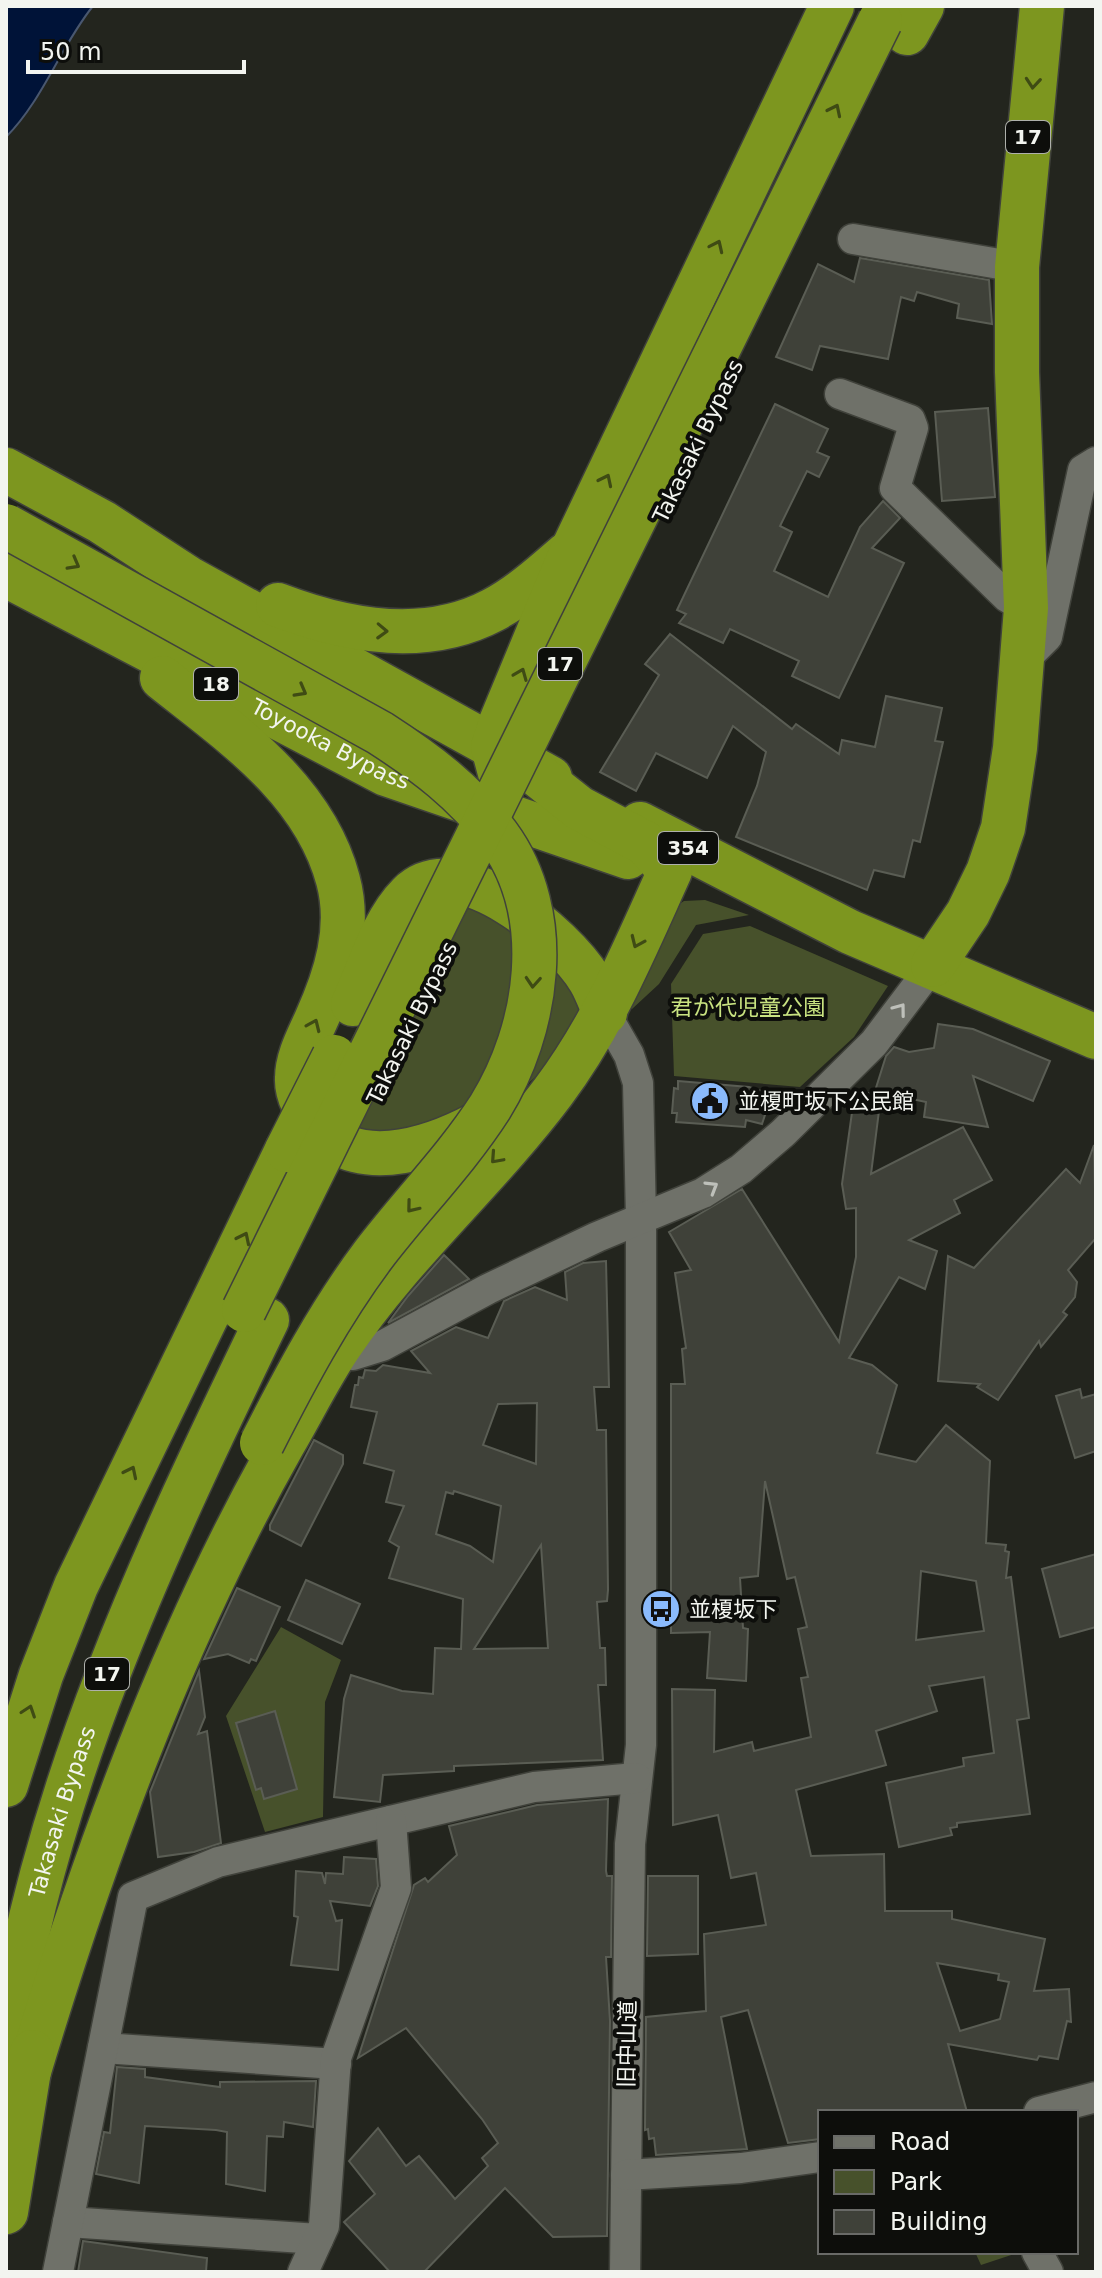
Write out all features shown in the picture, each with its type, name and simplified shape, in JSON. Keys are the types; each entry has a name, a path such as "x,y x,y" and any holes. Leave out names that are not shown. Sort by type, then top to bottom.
{"highway":[{"name":"17","path":"509,756 572,551 832,6"},
{"name":"17","path":"933,965 968,913 1003,828 1015,748 1026,608 1017,372 1017,267 1042,6"},
{"name":"Takasaki Bypass","path":"6,1909 39,1778 69,1693 131,1548 255,1315 899,16"},
{"path":"6,470 102,522 275,604 347,627 419,630 458,623 497,608 572,551"},
{"path":"16,2064 172,1671 237,1529 336,1352 379,1289 519,1133 594,1031 670,871 645,843 579,808 509,756 441,715 188,578 102,522"},
{"path":"6,526 380,733 435,770 499,838 514,865 532,931 532,993 528,1018 510,1068 476,1128 352,1285 306,1358 152,1661 107,1770 68,1878 16,2064 6,2212"},
{"path":"6,1785 41,1675 76,1586 334,1057 353,1004 363,962 349,840 333,810 297,765 242,719 17,581"},
{"name":"Toyooka Bypass","path":"17,581 404,782 537,827"},
{"path":"509,756 503,779 537,827"},
{"name":"354","path":"509,756 850,932"},
{"name":"354","path":"537,827 850,932 1096,1037"},
{"path":"353,1004 402,904 425,883 446,880 492,893 547,934 590,979 594,1031"},
{"path":"355,913 331,987 302,1051 297,1078 308,1116 331,1143 358,1151 380,1153 410,1150 440,1142 511,1105 594,1031"},
{"name":"Takasaki Bypass","path":"16,2064 24,1953 64,1798 121,1634 255,1315"}],"street":[{"path":"853,239 1017,267"},
{"path":"840,394 913,424 895,488 1007,597 1026,608"},
{"path":"1022,662 1047,637 1083,470 1096,462"},
{"path":"336,1352 353,1355 382,1346 488,1289 703,1193 741,1169 783,1133 874,1043 933,965"},
{"name":"旧中山道","path":"594,1031 629,1055 638,1083 641,1745 632,1816 625,2272"},
{"path":"58,2272 133,1897 218,1862 534,1787 636,1778"},
{"path":"303,2272 324,2226 336,2064 396,1888 391,1821"},
{"path":"103,2048 336,2064"},
{"path":"1047,2110 1096,2097"},
{"path":"626,2175 741,2168 818,2157"},
{"path":"68,2222 318,2239"},
{"path":"1038,2254 1048,2272"}],"green space":[{"path":"467,898 564,965 581,1007 577,1020 539,1074 518,1092 462,1122 358,1140 342,1058 389,962"},
{"path":"705,900 749,915 696,925 659,984 632,1009 630,996 675,907 684,901"},
{"name":"君が代児童公園","path":"750,926 888,986 854,1037 800,1087 674,1076 671,984 703,934"},
{"path":"281,1627 341,1660 325,1702 323,1817 265,1832 226,1716"},
{"path":"976,2254 1014,2254 981,2265"}],"water":[{"path":"6,6 93,6 31,107 6,137"}],"building":[{"path":"860,258 989,280 992,324 957,318 959,304 917,292 914,301 901,297 888,359 820,346 812,370 776,357 818,264 854,282"},
{"path":"775,404 828,429 817,452 829,457 819,477 807,471 780,526 792,532 774,571 828,597 860,527 883,501 900,518 872,548 904,563 839,698 792,676 799,661 730,629 723,643 679,623 686,614 677,610"},
{"path":"988,408 995,497 942,501 935,412"},
{"path":"670,634 792,729 796,724 839,754 842,740 875,747 886,696 942,708 935,741 943,742 920,842 913,840 904,877 874,870 867,890 736,837 757,786 766,752 733,726 707,778 656,753 636,791 600,772 659,675 645,664"},
{"path":"938,1024 973,1029 1050,1061 1033,1101 973,1076 988,1127 924,1117 926,1102 875,1091 886,1056 894,1047 909,1052 934,1048"},
{"name":"並榎町坂下公民館","path":"678,1081 749,1087 772,1094 762,1124 746,1120 745,1127 676,1122 677,1113 672,1113 674,1088 678,1089"},
{"path":"855,1091 881,1095 871,1174 963,1127 992,1180 954,1200 960,1213 909,1240 937,1251 925,1289 899,1277 849,1358 872,1365 897,1385 877,1453 916,1462 946,1425 990,1461 986,1543 1006,1545 1005,1551 1009,1552 1006,1578 1011,1577 1029,1718 1017,1720 1030,1814 957,1823 957,1827 950,1828 952,1835 899,1847 886,1783 964,1766 963,1758 994,1753 984,1677 929,1686 937,1711 876,1731 886,1765 796,1790 811,1856 884,1854 885,1911 952,1911 952,1919 1045,1939 1034,1991 1069,1989 1071,2022 1067,2021 1058,2059 1039,2056 1037,2060 948,2044 966,2110 818,2110 818,2139 788,2143 748,2010 721,2017 747,2149 656,2155 654,2138 649,2139 648,2129 645,2130 646,2017 706,2011 704,1934 766,1925 756,1873 731,1878 718,1815 673,1825 672,1689 715,1690 714,1752 752,1742 754,1751 811,1737 801,1678 808,1677 798,1629 807,1627 795,1577 787,1579 765,1481 758,1576 740,1578 743,1628 748,1629 746,1681 707,1678 710,1632 671,1633 671,1384 685,1384 682,1349 686,1348 675,1273 691,1270 669,1232 742,1189 839,1342 856,1257 856,1208 846,1209 842,1184","holes":["921,1571 976,1581 984,1631 916,1640","937,1963 999,1974 998,1980 1009,1982 1000,2019 960,2031"]},
{"path":"1094,1145 1096,1238 1068,1270 1077,1282 1075,1297 1063,1312 1067,1315 1041,1347 1039,1341 998,1400 977,1387 980,1384 938,1381 948,1256 974,1268 1066,1169 1080,1183"},
{"path":"444,1255 469,1279 388,1323 408,1296"},
{"path":"606,1261 609,1387 594,1387 597,1430 606,1430 608,1590 607,1601 597,1602 600,1648 605,1648 606,1685 598,1685 603,1760 454,1766 454,1771 383,1775 380,1802 334,1797 344,1699 351,1675 402,1691 433,1694 435,1648 461,1649 463,1599 389,1578 399,1547 389,1541 404,1506 386,1502 394,1471 364,1463 377,1412 351,1407 355,1385 358,1385 359,1377 363,1378 365,1370 376,1371 383,1365 430,1373 411,1351 456,1327 488,1338 504,1301 535,1287 567,1300 565,1272 583,1263","holes":["537,1403 536,1464 483,1445 498,1404","454,1491 501,1506 493,1562 470,1546 436,1534 446,1492 453,1494","541,1545 548,1648 474,1649"]},
{"path":"1080,1389 1082,1398 1096,1394 1096,1451 1075,1458 1056,1396"},
{"path":"314,1440 343,1455 343,1464 301,1546 270,1530 270,1525"},
{"path":"1096,1554 1096,1627 1060,1637 1042,1569"},
{"path":"306,1580 360,1604 342,1644 288,1620"},
{"path":"237,1588 280,1607 256,1661 251,1659 249,1663 228,1654 204,1659"},
{"path":"199,1671 205,1717 198,1734 207,1731 221,1843 194,1852 158,1857 150,1792"},
{"path":"275,1711 297,1789 264,1799 261,1788 256,1790 236,1723"},
{"path":"608,1799 606,1871 607,1876 612,1876 611,1957 606,1957 610,2021 607,2236 553,2237 505,2188 424,2272 390,2272 344,2222 375,2194 349,2161 378,2128 406,2166 419,2156 455,2199 488,2166 482,2158 498,2143 482,2119 406,2028 358,2058 414,1885 425,1878 428,1882 457,1855 449,1826 537,1805"},
{"path":"344,1857 376,1859 378,1886 370,1906 330,1901 336,1921 342,1920 338,1970 291,1965 298,1917 294,1916 296,1871 322,1873 325,1884 326,1873 343,1874"},
{"path":"648,1876 698,1876 698,1954 647,1956"},
{"path":"117,2067 145,2069 145,2077 220,2087 220,2082 316,2081 313,2127 284,2122 283,2137 267,2136 265,2191 226,2184 227,2132 216,2130 145,2126 139,2183 96,2174 104,2132 110,2133"},
{"path":"83,2241 207,2258 206,2272 78,2272"}],"place":[{"name":"並榎町坂下公民館","path":"710,1101"},
{"name":"並榎坂下","path":"661,1609"}]}
